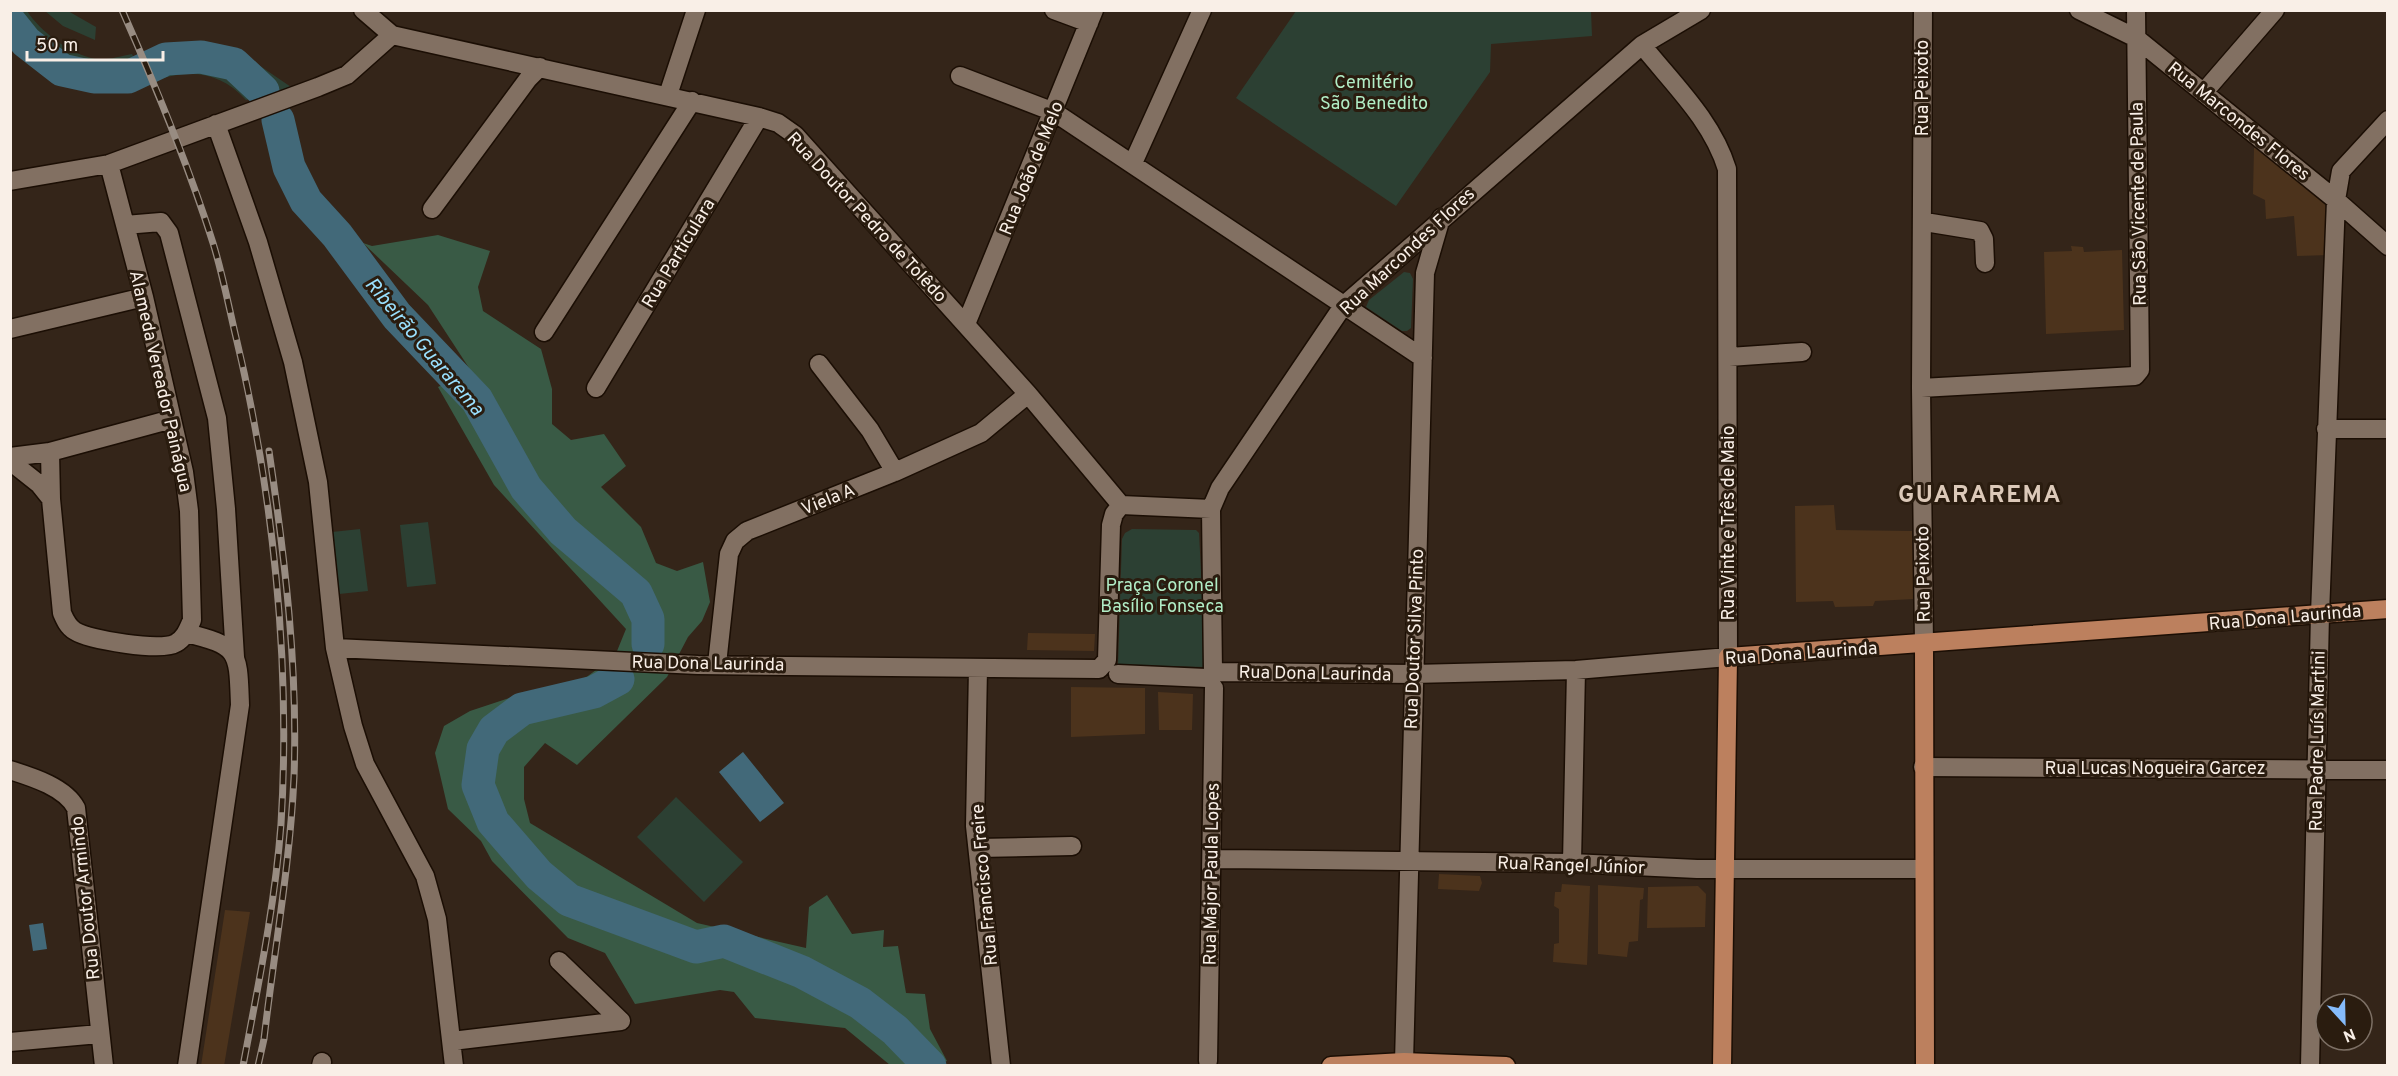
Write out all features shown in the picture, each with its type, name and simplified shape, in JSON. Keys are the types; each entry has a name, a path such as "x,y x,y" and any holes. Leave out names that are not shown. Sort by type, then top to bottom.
{"main road":[{"name":"Rua Dona Laurinda","path":"1728,657 2388,609"},
{"name":"Rua Peixoto","path":"1924,644 1923,868 1926,1065"},
{"name":"Rua Vinte e Três de Maio","path":"1722,1065 1728,657"},
{"path":"1330,1065 1404,1062 1506,1065"}],"street":[{"name":"Rua Doutor Pedro de Tolêdo","path":"363,10 392,35 668,95 778,123 795,135 966,324 1121,504"},
{"path":"668,95 696,10"},
{"path":"1054,10 1092,17"},
{"path":"1133,163 1202,10"},
{"name":"Rua Marcondes Flores","path":"1211,679 1211,509 1220,488 1343,306 1441,218 1642,45 1701,10"},
{"name":"Rua Peixoto","path":"1923,10 1921,388 1924,644"},
{"name":"Rua Marcondes Flores","path":"2079,10 2136,38 2336,200 2388,246"},
{"name":"Rua São Vicente de Paula","path":"1921,388 2135,376 2140,370 2136,10"},
{"path":"2204,92 2275,10"},
{"name":"Rua João de Melo","path":"966,324 1092,17"},
{"path":"10,181 109,164 292,97 347,75 392,35"},
{"name":"Rua Vinte e Três de Maio","path":"1642,45 1707,125 1719,145 1727,169 1728,657"},
{"path":"432,208 528,79 540,67"},
{"path":"960,76 1054,112 1423,357"},
{"path":"544,332 692,101"},
{"name":"Rua Particulara","path":"596,388 759,117"},
{"name":"Rua Padre Luís Martini","path":"2310,1065 2320,614 2336,200 2341,171 2388,120"},
{"path":"216,124 258,242 292,362 318,482 335,648 364,764 425,876 437,919 454,1065"},
{"name":"Alameda Vereador Painágua","path":"109,164 144,297 184,472 189,511 192,620 186,633"},
{"name":"Rua Doutor Silva Pinto","path":"1404,1062 1425,273 1441,218"},
{"path":"125,225 161,222 169,233 214,406 226,509 235,657 239,672 240,705 187,1065"},
{"path":"1922,225 1931,224 1980,231 1984,238 1985,262"},
{"path":"1398,257 1416,260 1425,273"},
{"path":"10,329 144,297"},
{"path":"1729,357 1802,352"},
{"path":"819,364 870,430 895,472"},
{"name":"Viela A","path":"717,664 729,554 735,541 747,531 895,472 981,433 1028,394"},
{"path":"10,459 50,452 172,418"},
{"path":"2326,429 2388,429"},
{"path":"50,452 51,499 62,612 66,623 76,632 146,647 162,648 176,643 186,633 225,644 235,657"},
{"path":"10,459 39,484 51,499"},
{"path":"1121,504 1211,509"},
{"name":"Rua Dona Laurinda","path":"335,648 717,664 1099,669 1107,660 1112,525 1114,514 1121,504"},
{"name":"Rua Dona Laurinda","path":"1118,674 1211,679 1576,670 1728,657"},
{"name":"Rua Francisco Freire","path":"978,668 975,826 1001,1065"},
{"path":"1572,863 1576,670"},
{"name":"Rua Major Paula Lopes","path":"1209,1061 1211,679"},
{"name":"Rua Lucas Nogueira Garcez","path":"1923,767 2388,770"},
{"name":"Rua Doutor Armindo","path":"10,770 36,778 72,800 76,808 104,1065"},
{"path":"978,848 1072,846"},
{"name":"Rua Rangel Júnior","path":"1218,859 1572,863 1725,870 1923,868"},
{"path":"452,1041 621,1021 559,961"},
{"path":"10,1042 99,1035"}],"green space":[{"path":"10,11 27,11 40,27 57,41 85,56 104,59 132,54 146,85 105,87 54,76 11,39"},
{"path":"45,11 68,11 96,27 95,40 63,26"},
{"name":"Cemitério São Benedito","path":"1296,11 1591,11 1592,36 1491,44 1490,72 1396,206 1236,98"},
{"path":"178,44 217,45 244,55 291,87 246,100 227,84 206,76 184,74 160,79 147,51"},
{"path":"438,235 490,251 478,287 483,311 541,349 552,389 552,424 571,440 604,434 626,466 601,487 641,527 656,563 677,571 703,562 710,602 702,621 688,637 667,677 577,765 545,743 524,767 524,799 530,823 697,923 806,948 809,907 827,895 852,934 884,930 883,947 898,946 906,993 925,994 930,1029 947,1061 937,1065 890,1065 845,1028 755,1018 734,992 720,990 635,1004 605,953 568,938 492,861 481,841 448,809 435,753 444,726 470,711 512,697 577,684 615,656 626,629 494,485 438,387 471,371 428,305 363,243 372,246"},
{"path":"1404,272 1410,273 1413,279 1411,328 1407,331 1402,331 1366,307 1369,300"},
{"path":"428,522 436,584 407,587 400,525"},
{"path":"360,529 368,591 339,594 332,532"},
{"name":"Praça Coronel Basílio Fonseca","path":"1132,529 1196,530 1199,533 1206,667 1118,665 1122,539 1125,533"},
{"path":"676,797 743,862 704,902 637,837"}],"water":[{"path":"743,752 784,803 760,822 719,772"},
{"path":"43,923 47,949 33,951 29,925"}],"building":[{"path":"2261,143 2320,194 2331,217 2330,255 2297,256 2294,216 2266,219 2265,200 2253,194 2254,148"},
{"path":"2071,246 2083,247 2084,252 2122,250 2124,330 2046,334 2044,252 2072,251"},
{"path":"1834,505 1836,530 1912,531 1914,599 1875,601 1873,606 1835,607 1833,601 1796,602 1795,506"},
{"path":"1028,633 1095,634 1094,651 1027,650"},
{"path":"1071,687 1145,688 1145,734 1071,737"},
{"path":"1158,692 1193,694 1192,730 1159,730"},
{"path":"1439,874 1480,876 1482,883 1479,891 1438,889"},
{"path":"1562,884 1590,886 1587,965 1553,962 1554,944 1559,943 1559,909 1554,906 1555,892 1561,892"},
{"path":"1598,885 1644,888 1643,899 1640,900 1638,941 1629,942 1627,957 1598,954"},
{"path":"1698,886 1706,894 1705,927 1647,928 1648,887"},
{"path":"225,910 250,912 224,1066 201,1066"}],"waterway":[{"name":"Ribeirão Guararema","path":"10,22 26,42 62,70 94,77 128,77 166,59 201,57 234,64 263,91"},
{"name":"Ribeirão Guararema","path":"278,120 289,167 306,201 337,235 397,316 477,400 526,488 563,531 636,593 648,619 648,644"},
{"name":"Ribeirão Guararema","path":"618,679 594,692 522,709 494,730 483,749 478,785 493,822 539,875 569,900 696,947 724,941 802,972 860,1003 895,1030 930,1066"}],"railway":[{"path":"122,10 182,155 216,254 248,393 269,515 281,639 283,701 281,824 270,915 243,1066"},
{"path":"258,1066 264,1039 285,876 292,810 295,736 289,614 269,451"}],"district":[{"name":"GUARAREMA","path":"1980,494"}]}
